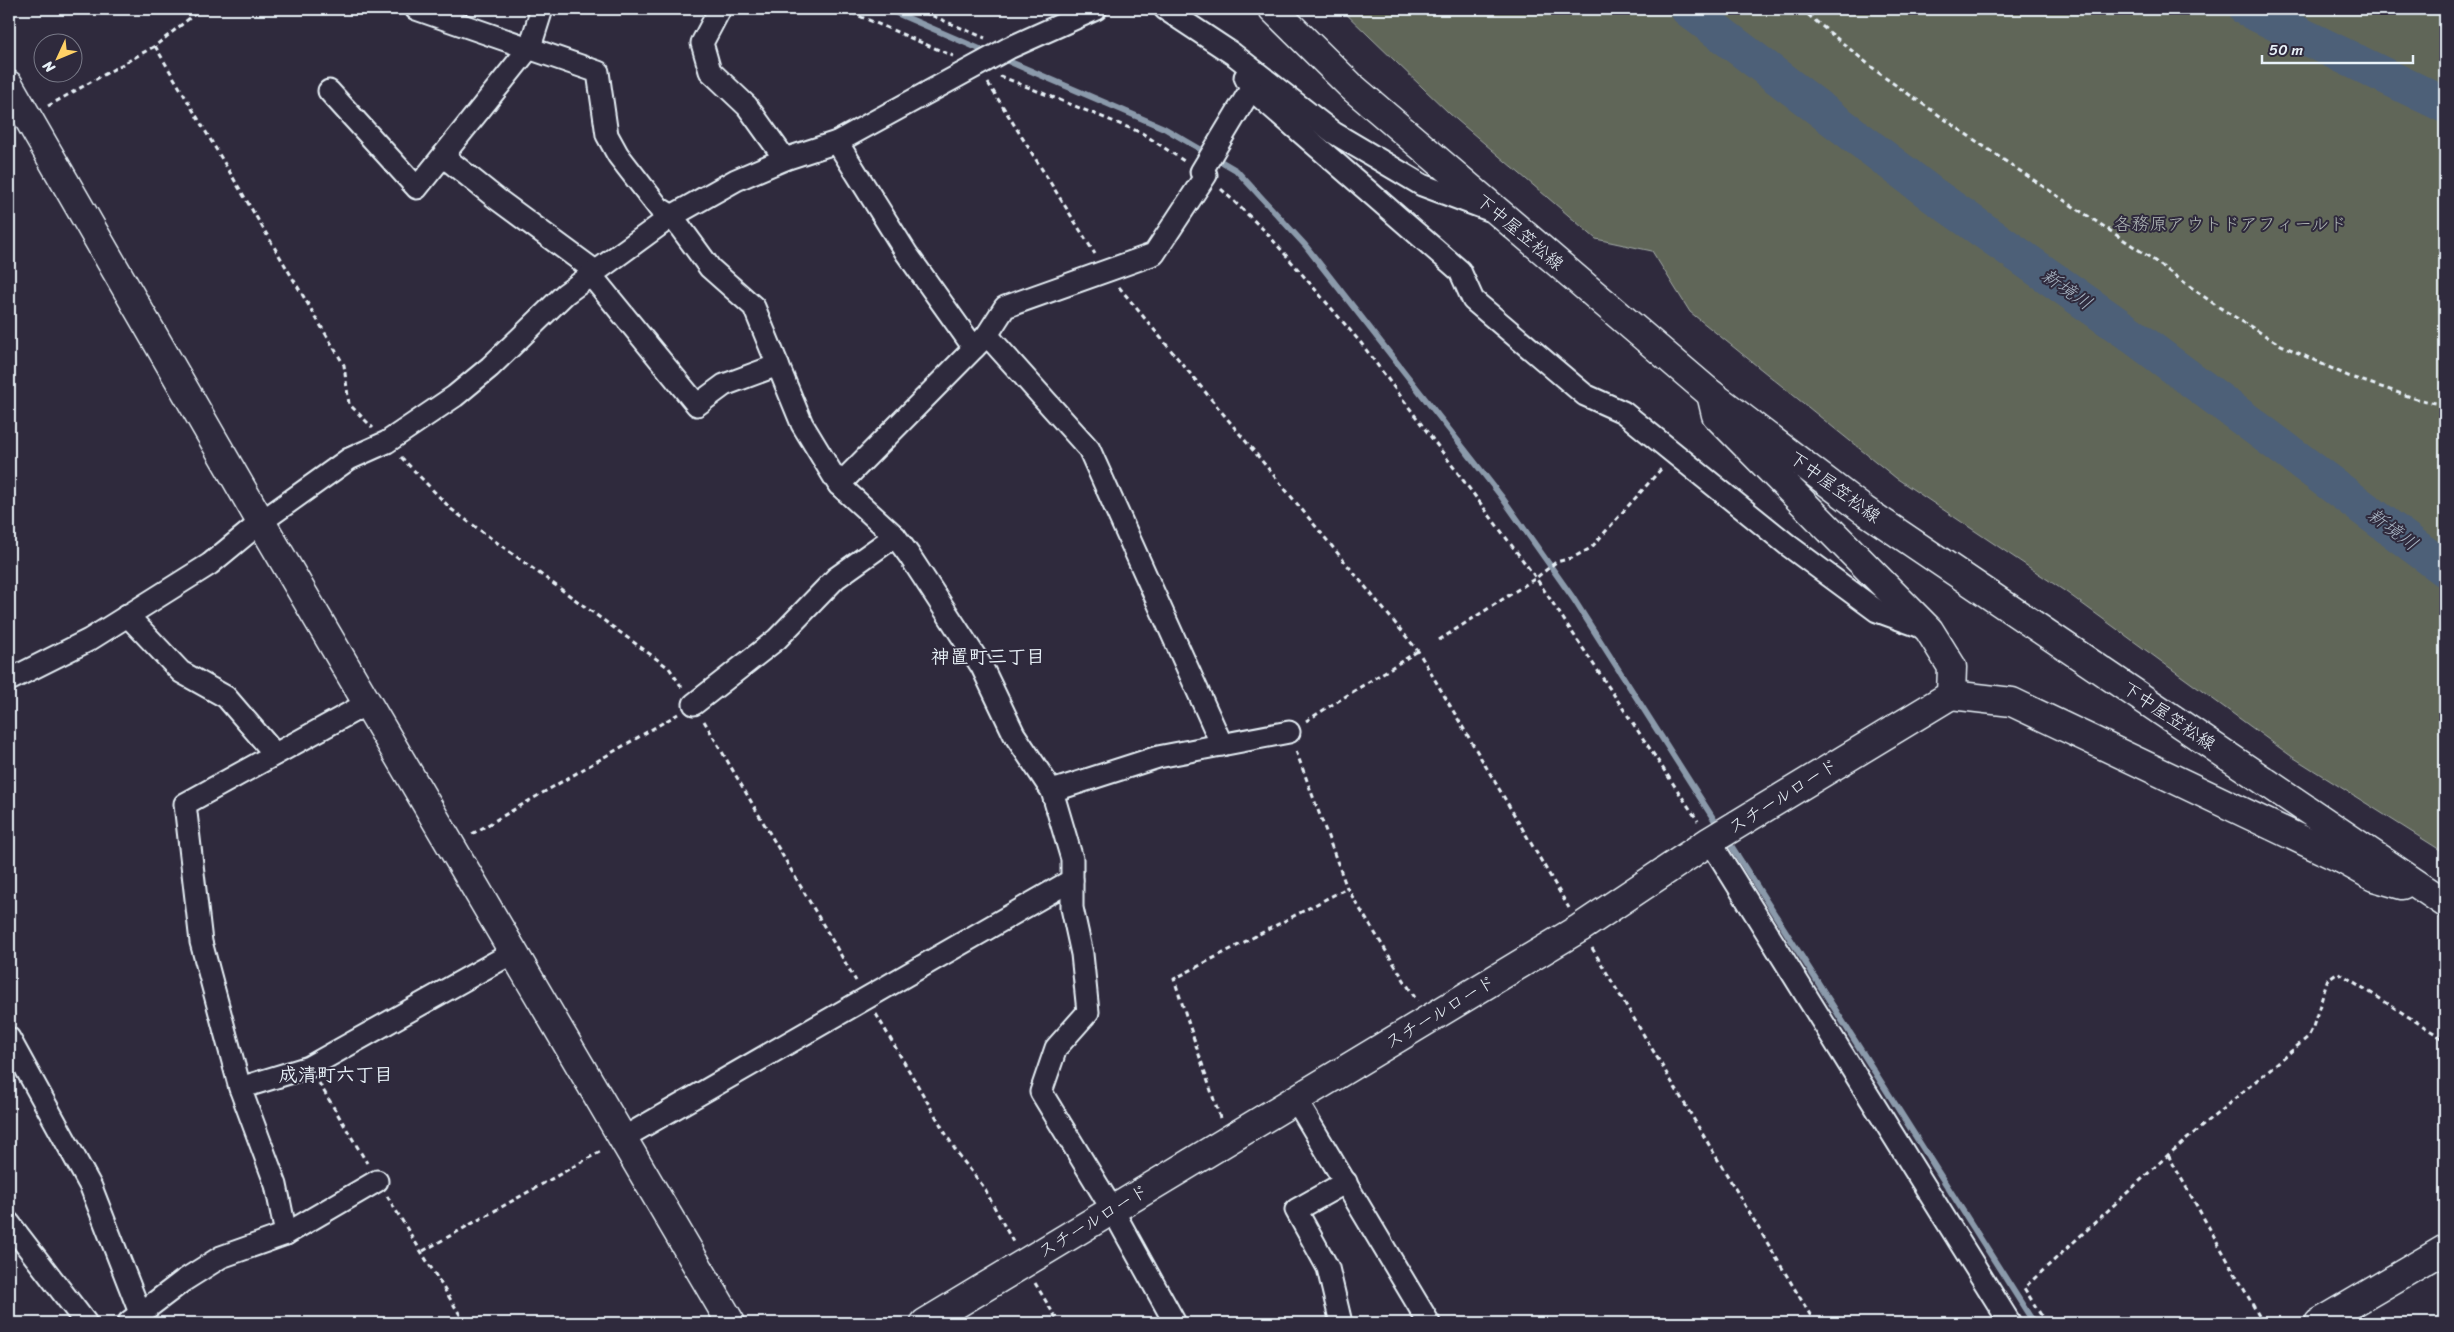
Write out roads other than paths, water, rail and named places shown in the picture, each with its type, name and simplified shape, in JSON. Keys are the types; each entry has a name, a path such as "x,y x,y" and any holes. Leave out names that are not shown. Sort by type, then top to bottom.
{"street":[{"path":"416,9 598,72 606,135 618,155 659,208 672,216 710,268 754,307 802,424 839,484 895,536 982,668 1014,734 1052,792 1072,859 1072,908 1082,954 1088,1012 1056,1048 1040,1092 1112,1209 1174,1323"},
{"path":"329,91 417,188 530,47 542,9"},
{"path":"720,9 702,44 710,71 747,106 785,159"},
{"path":"9,680 89,640 210,564 261,522 349,459 387,442 455,396 490,367 565,294 672,216 736,180 785,159 836,142 1007,49 1096,9"},
{"path":"1166,9 1233,54 1334,133 1422,185 1497,213"},
{"name":"下中屋笠松線","path":"1274,9 1352,87 1710,394 1864,510 2440,900"},
{"path":"1233,54 1252,89 1460,271 1473,300 1585,395 1623,412 1788,546 1877,611 1929,630"},
{"path":"9,85 20,114 731,1323"},
{"path":"839,484 981,341 1005,307 1154,254 1252,89"},
{"path":"836,142 907,254 981,341 1089,449 1222,745"},
{"path":"443,156 593,273 697,405 724,385 778,365"},
{"path":"1710,394 1716,415 1929,630 1952,667 1951,695 2012,702 2342,859 2374,877 2440,900"},
{"path":"694,704 777,639 836,578 895,536"},
{"path":"127,615 181,672 226,697 275,754"},
{"name":"スチールロード","path":"925,1323 1580,928 1721,834 1951,695"},
{"path":"286,1234 276,1186 240,1088 201,942 185,804 368,703"},
{"path":"1052,792 1158,757 1289,732"},
{"path":"1721,834 2010,1323"},
{"path":"2342,859 2368,850"},
{"path":"623,1138 1072,880"},
{"path":"240,1088 309,1067 514,952"},
{"path":"9,1038 91,1187 137,1320 183,1281 221,1257 286,1234 378,1181"},
{"path":"1296,1100 1429,1323"},
{"path":"1341,1323 1328,1268 1296,1210 1346,1182"},
{"path":"9,1222 86,1323"},
{"path":"2319,1323 2445,1249"}],"waterway":[{"path":"887,9 989,53"},
{"name":"新境川","path":"1688,9 1933,195 2129,333 2445,569"},
{"name":"新境川","path":"2247,9 2445,105"},
{"path":"1001,58 1164,128 1236,170 1305,245 1501,496 1573,598 1720,829"},
{"path":"1727,839 2034,1323"}],"district":[{"name":"神置町三丁目","path":"988,656"},
{"name":"成清町六丁目","path":"336,1074"}],"park label":[{"name":"各務原アウトドアフィールド","path":"2230,224"}]}
